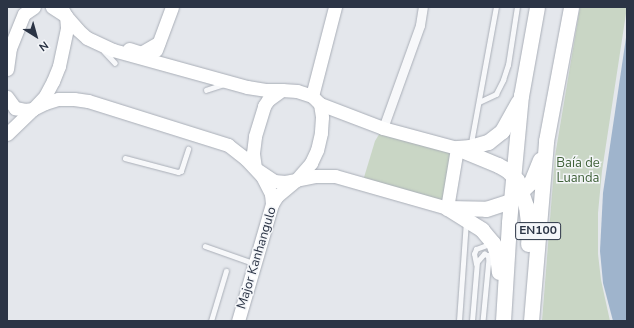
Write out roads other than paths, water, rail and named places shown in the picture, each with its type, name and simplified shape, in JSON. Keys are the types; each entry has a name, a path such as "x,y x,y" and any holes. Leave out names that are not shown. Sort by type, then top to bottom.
{"main road":[{"path":"52,7 66,10 87,31 115,45 141,53 158,43"},
{"path":"153,62 158,43 172,7"},
{"path":"296,180 308,168 317,150 321,133 316,100 335,7"},
{"name":"EN100","path":"503,318 516,196 514,176 521,96 537,7"},
{"name":"EN100","path":"531,321 546,141 571,7"},
{"path":"7,28 28,9"},
{"path":"7,69 10,48 28,9"},
{"path":"66,10 78,30 97,43 113,50 230,82 267,90 297,91 383,128 464,148 498,165 514,176"},
{"path":"7,134 44,96 57,71 65,40 66,10"},
{"path":"272,204 267,185 255,168 255,136 259,119 268,100 282,90"},
{"name":"EN100","path":"464,148 488,142 502,130 521,96"},
{"path":"7,97 15,108 25,110 33,109 58,99 74,99 88,102 228,145 255,168 274,181 296,180 316,176 335,176 447,208 482,230 493,243 497,254 503,318"},
{"path":"447,208 486,208 516,196 531,182 546,141"},
{"path":"447,208 464,148"},
{"name":"Major Kanhangulo","path":"238,321 272,204 277,196 296,180"},
{"path":"516,196 526,206 529,231 522,321"}],"street":[{"path":"383,128 420,25 424,7"}],"lane":[{"path":"464,148 479,102 496,7"},
{"path":"479,102 496,94 503,80 508,65 517,7"},
{"path":"97,43 115,63"},
{"path":"206,90 230,82"},
{"path":"125,158 178,172 181,171 188,149"},
{"path":"459,321 466,219"},
{"path":"477,265 474,256 476,249 493,243"},
{"path":"205,246 255,264"},
{"path":"472,321 477,265 481,255 488,255 490,259 482,321"},
{"path":"211,321 226,271"}],"water":[{"path":"627,31 627,321 613,321 603,283 600,251 603,193"}],"park label":[{"name":"Baía de Luanda","path":"578,172"}]}
